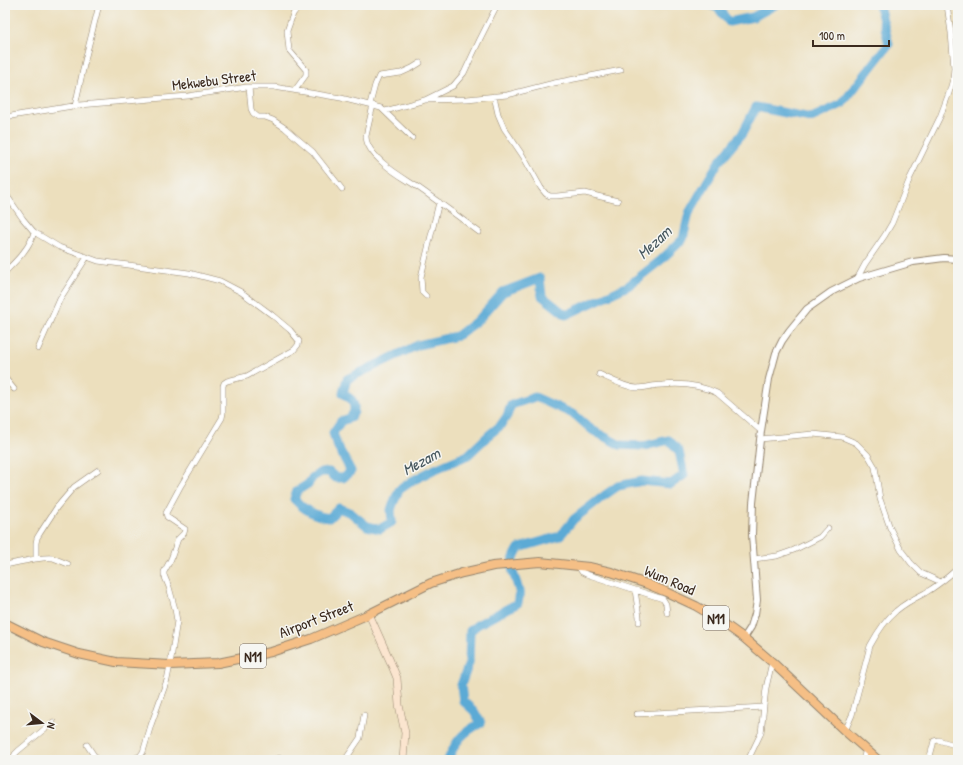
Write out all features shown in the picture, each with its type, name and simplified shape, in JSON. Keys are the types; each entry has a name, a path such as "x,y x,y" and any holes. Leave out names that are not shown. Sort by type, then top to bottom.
{"highway":[{"name":"Wum Road","path":"493,566 540,562 590,567 648,584 696,606 744,638 878,760"},
{"name":"Airport Street","path":"5,623 43,642 79,654 116,662 170,665 218,663 271,652 311,639 369,614 431,583 462,573 493,566"}],"main road":[{"path":"369,614 397,678 399,705 405,733 403,760"}],"street":[{"path":"75,106 99,5"},
{"path":"295,90 306,75 306,70 301,66 289,50 287,31 293,14 300,5"},
{"path":"386,111 425,100 454,86 464,73 497,5"},
{"path":"857,279 892,224 910,178 940,117 949,93 954,68 947,5"},
{"path":"420,63 401,73 379,76 375,85 366,136 367,145 384,164 479,232"},
{"path":"425,100 507,95 554,83 621,70"},
{"path":"249,87 251,109 253,113 258,117 265,117 274,120 285,128 313,152 342,189"},
{"name":"Mekwebu Street","path":"5,117 75,106 188,96 249,87 274,87 341,98 381,108 386,111 412,138"},
{"path":"494,96 498,114 504,128 546,194 550,196 557,196 585,192 618,201"},
{"path":"5,192 23,219 34,232 59,247 98,261 189,273 220,281 242,292 272,315 290,330 298,341 298,345 294,350 246,376 226,382 223,386 222,418 180,486 166,513 167,517 186,529 178,539 171,559 164,572 164,578 169,587 177,621 167,680 143,752 140,756 133,759"},
{"path":"426,296 422,292 421,277 439,202"},
{"path":"5,272 18,260 32,241 34,232"},
{"path":"38,349 60,299 87,257"},
{"path":"744,638 751,627 757,600 752,535 753,503 761,431 769,379 776,353 782,342 807,309 831,292 857,279 913,262 944,258 958,259"},
{"path":"599,374 621,384 637,388 663,384 683,385 710,390 717,393 761,431"},
{"path":"5,378 14,389"},
{"path":"760,439 813,434 842,437 856,443 868,455 875,467 880,499 890,528 901,550 921,573 942,582"},
{"path":"36,559 37,538 56,507 74,487 98,470"},
{"path":"754,559 777,556 794,550 820,537 828,528"},
{"path":"5,565 48,558 54,558 68,564"},
{"path":"578,566 582,572 586,574 663,599 666,604 667,613"},
{"path":"845,731 852,716 870,646 882,626 895,612 914,598 942,582 958,568"},
{"path":"635,590 639,622"},
{"path":"748,760 761,732 766,688 772,662"},
{"path":"637,714 764,707"},
{"path":"345,760 360,738 364,715"},
{"path":"12,760 18,751 53,722"},
{"path":"929,760 935,740 958,746"},
{"path":"87,745 97,760"},
{"path":"863,760 866,749"},
{"path":"269,760 282,758 285,760"},
{"path":"133,759 143,760"}],"waterway":[{"name":"Mezam","path":"711,5 718,8 729,22 753,17 775,5"},
{"name":"Mezam","path":"448,760 460,738 469,730 481,723 474,711 463,701 461,685 469,663 470,631 477,625 518,603 519,592 513,574 512,565 519,548 560,536 574,519 618,486 642,481 671,484 684,475 679,451 669,440 644,446 620,445 592,430 575,415 535,397 511,405 507,416 500,426 468,455 433,470 399,490 391,510 392,522 380,529 367,526 351,513 339,508 329,518 319,516 310,512 294,499 297,491 308,484 313,477 321,472 329,472 336,478 343,478 351,471 337,445 333,433 341,421 350,418 354,412 352,400 343,393 347,379 418,345 457,336 479,319 503,292 540,278 542,296 566,315 628,286 661,260 683,239 689,213 718,163 742,134 756,107 811,118 842,104 889,44 879,5"}]}
